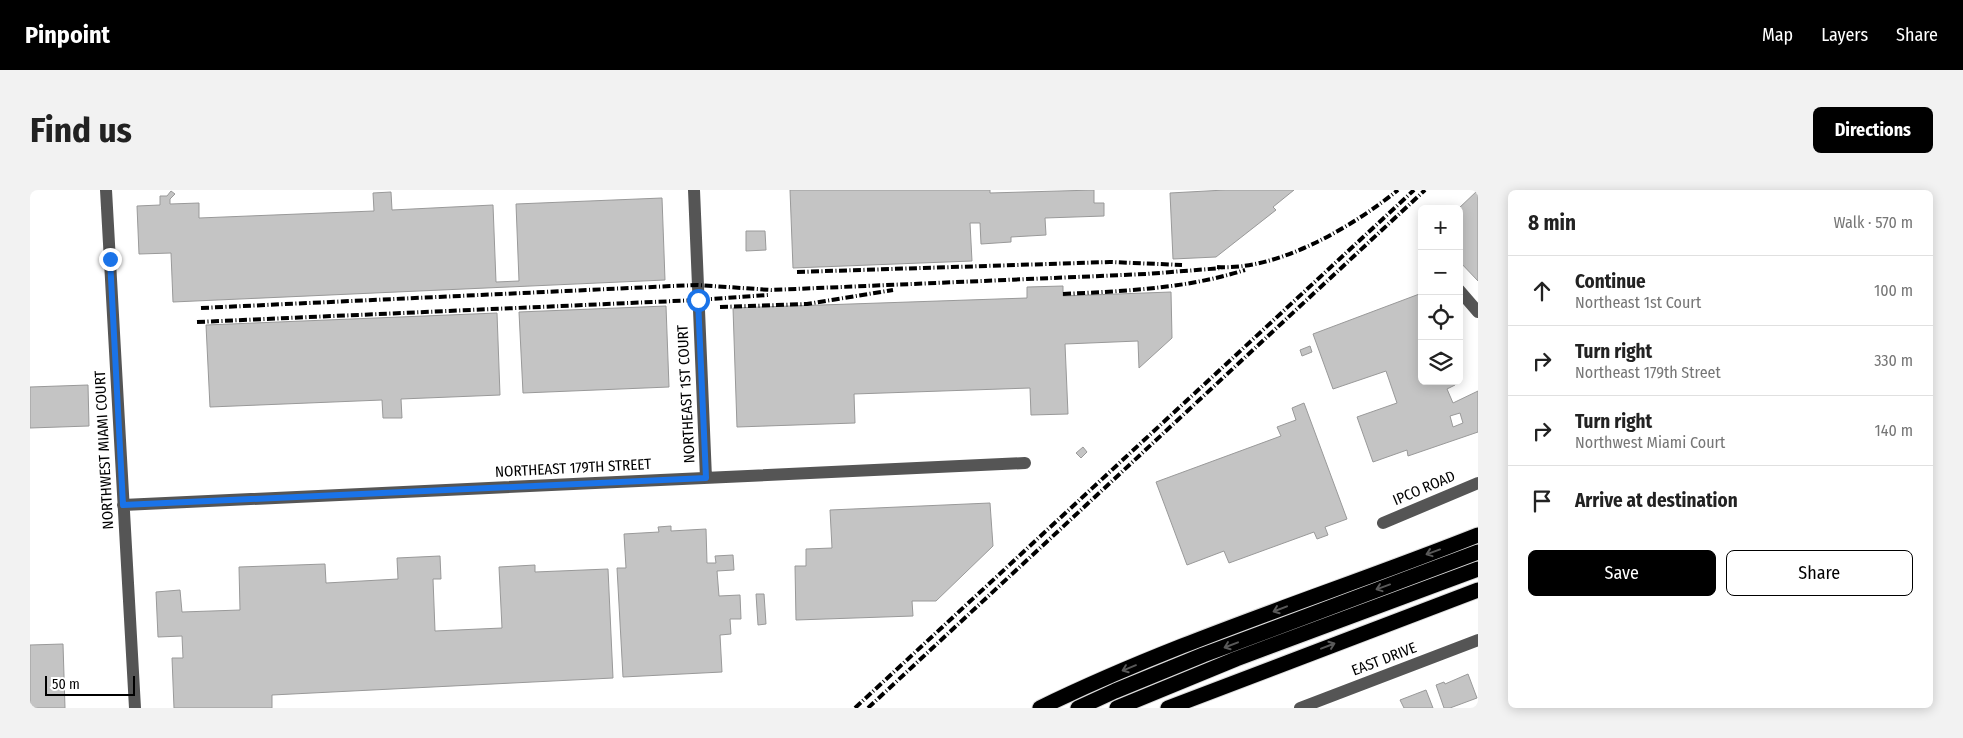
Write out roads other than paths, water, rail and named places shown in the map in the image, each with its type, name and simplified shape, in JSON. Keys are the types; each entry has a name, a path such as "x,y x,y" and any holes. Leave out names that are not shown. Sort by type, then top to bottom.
{"highway":[{"path":"1040,708 1115,674 1200,639 1478,535"},
{"path":"1078,708 1203,655 1478,552"},
{"path":"1117,708 1236,659 1478,569"},
{"path":"1168,708 1478,590"}],"street":[{"name":"NORTHWEST MIAMI COURT","path":"106,190 134,708"},
{"name":"NORTHEAST 1ST COURT","path":"694,190 706,478"},
{"path":"1463,295 1478,312"},
{"name":"NORTHEAST 179TH STREET","path":"123,505 1025,463"},
{"name":"IPCO ROAD","path":"1383,523 1478,483"},
{"name":"EAST DRIVE","path":"1300,708 1478,640"}],"railway":[{"path":"1217,267 1265,262 1313,244 1337,232 1398,190"},
{"path":"855,708 1414,190"},
{"path":"868,708 1425,190"},
{"path":"797,272 1110,262 1182,265"},
{"path":"201,308 698,285 771,290 1146,274 1222,268"},
{"path":"1063,294 1155,288 1200,281 1245,270"},
{"path":"720,307 807,304 893,290"},
{"path":"197,322 698,300 768,295"}]}
